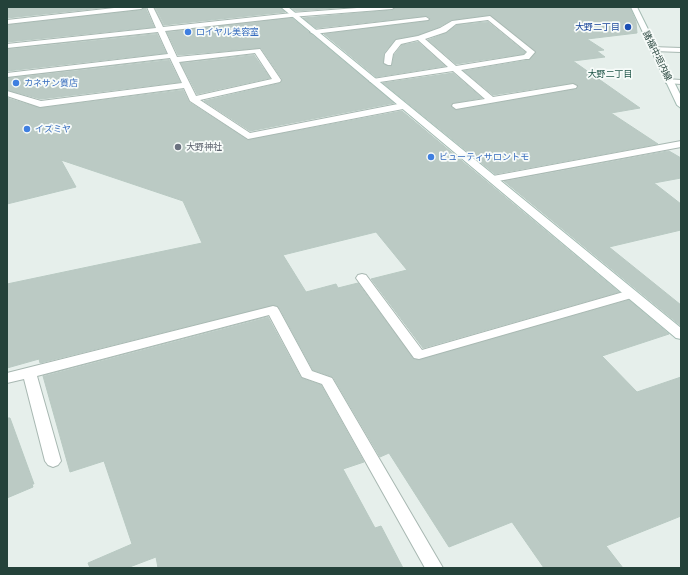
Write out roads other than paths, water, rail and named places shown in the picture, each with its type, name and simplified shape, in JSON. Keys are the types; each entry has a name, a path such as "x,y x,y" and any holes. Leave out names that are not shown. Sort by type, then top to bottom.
{"street":[{"path":"7,22 141,7"},
{"path":"150,7 173,58 194,99 248,136 403,106"},
{"path":"284,7 681,335"},
{"path":"7,46 293,15 392,7"},
{"name":"諸福中垣内線","path":"634,7 681,105"},
{"path":"374,81 526,57 531,52 490,18 454,22 443,30 420,38 400,42 389,54 388,63"},
{"path":"314,32 426,19"},
{"path":"420,38 490,99"},
{"path":"654,49 681,50"},
{"path":"7,75 257,51 277,80 194,99"},
{"path":"669,81 681,82"},
{"path":"7,93 40,104 187,86"},
{"path":"456,106 573,86"},
{"path":"493,179 681,144"},
{"path":"362,278 419,355 631,294"},
{"path":"7,378 273,310 307,374 327,381 434,568"},
{"path":"29,373 52,461"}],"place":[{"name":"大野二丁目","path":"628,27"},
{"name":"ロイヤル美容室","path":"188,32"},
{"name":"カネサン質店","path":"16,83"},
{"name":"イズミヤ","path":"27,129"},
{"name":"大野神社","path":"178,147"},
{"name":"ビューティサロントモ","path":"431,157"}],"district":[{"name":"大野二丁目","path":"610,74"}]}
